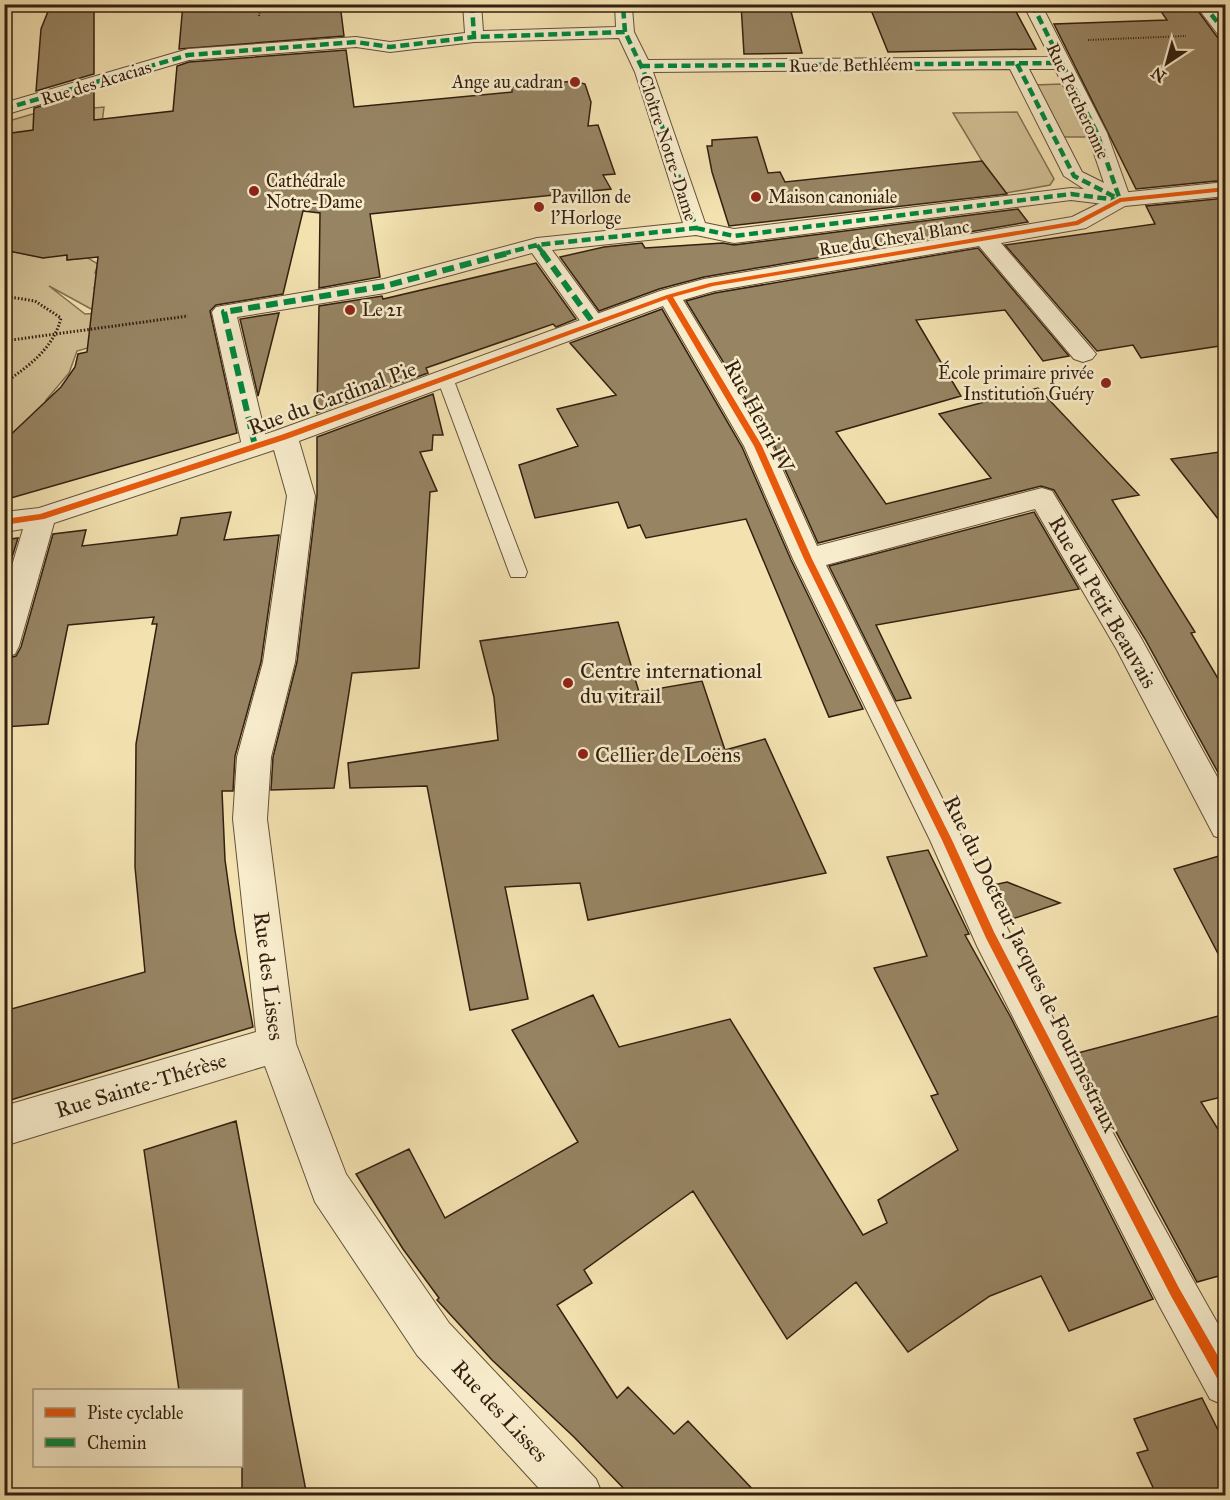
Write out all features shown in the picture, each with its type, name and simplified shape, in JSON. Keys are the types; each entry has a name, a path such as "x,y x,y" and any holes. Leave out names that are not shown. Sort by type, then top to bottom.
{"street":[{"path":"472,4 474,37 625,32 623,6 626,4"},
{"name":"Rue Percheronne","path":"1032,4 1097,133 1120,200"},
{"path":"1203,4 1226,33"},
{"name":"Cloître Notre-Dame","path":"224,312 385,286 537,244 696,228 641,66 625,32"},
{"name":"Rue des Acacias","path":"4,109 188,55 356,42 390,47 474,37"},
{"name":"Rue de Bethléem","path":"641,66 1061,63"},
{"name":"Rue Percheronne","path":"1017,64 1074,176 1120,200"},
{"path":"696,228 734,236 1071,194 1120,200 1226,189"},
{"name":"Rue du Cheval Blanc","path":"669,296 754,275 986,240 1011,233 1078,223 1120,200"},
{"path":"986,240 1083,354"},
{"path":"537,244 594,324"},
{"name":"Rue du Cardinal Pie","path":"4,522 41,517 269,442 669,296"},
{"name":"Rue Henri IV","path":"669,296 758,446 808,560"},
{"path":"224,312 269,442"},
{"name":"Rue des Lisses","path":"269,442 301,496 279,662 254,757 250,819 277,1044 330,1187 433,1339 579,1496"},
{"name":"Rue du Petit Beauvais","path":"808,560 1042,498 1130,646 1226,826"},
{"path":"4,646 41,517"},
{"name":"Rue du Docteur Jacques de Fourmestraux","path":"808,560 947,840 990,935 1175,1292 1226,1383"},
{"name":"Rue Sainte-Thérèse","path":"4,1126 277,1044"}],"lane":[{"path":"445,378 518,572"}],"path":[{"path":"1051,42 1192,36"},
{"path":"4,296 16,296 47,305 61,318 59,333 35,362 4,383"},
{"path":"4,341 224,312"}],"shaded area":[{"path":"1062,84 1090,137 1061,137 1035,85"},
{"path":"104,107 102,123 96,120 83,121 82,125 5,134 5,122 36,113"},
{"path":"1017,112 1054,179 1050,185 1006,193 982,161 953,113"},
{"path":"14,252 35,256 67,255 67,260 88,258 98,264 95,273 97,273 97,287 94,288 96,290 93,310 49,286 85,314 142,311 142,332 77,351 69,373 46,400 39,435 5,442 5,255"}],"building":[{"path":"51,4 94,4 94,74 36,91 41,29"},
{"path":"183,4 340,4 344,36 179,49"},
{"path":"741,4 789,4 802,53 744,54"},
{"path":"1156,4 1193,4 1218,38 1226,40 1226,180 1136,189 1054,24 1167,20"},
{"path":"869,5 1013,6 1036,49 888,52"},
{"name":"Cathédrale Notre-Dame","path":"346,50 354,107 512,92 512,87 575,81 585,84 591,102 588,126 598,125 615,174 603,175 611,189 370,214 380,277 319,288 320,213 303,211 283,294 216,305 210,311 237,433 4,500 4,441 61,387 75,367 78,354 87,352 98,257 67,260 67,255 43,258 4,250 4,134 33,130 34,108 94,91 94,120 173,111 177,66 189,62"},
{"path":"757,137 768,173 780,172 785,182 982,161 1007,194 729,226 712,172 707,146 712,146 712,140"},
{"path":"1226,198 1226,345 1141,358 1133,345 1097,351 1005,245 1155,224 1146,206"},
{"path":"1018,209 1028,222 704,277 659,289 599,311 560,257 604,247 642,243 645,248 723,243 734,245"},
{"path":"978,248 1069,356 1043,361 1005,310 916,320 961,396 836,432 886,504 991,478 939,414 1038,388 1139,495 1112,500 1195,632 1191,633 1226,692 1226,787 1145,639 1054,490 1041,486 818,543 774,445 686,301 715,293"},
{"path":"536,263 576,319 556,327 553,324 426,368 428,373 317,413 319,306 382,296 383,299"},
{"path":"662,309 742,447 791,560 863,709 829,717 746,519 646,538 640,525 628,528 618,502 535,518 519,465 578,446 557,409 616,395 570,343"},
{"path":"279,313 258,396 240,319"},
{"path":"433,394 443,435 433,435 432,450 420,452 437,491 430,492 419,668 352,673 334,788 271,790 273,757 297,662 317,496 317,437"},
{"path":"1226,451 1226,529 1171,459"},
{"path":"231,512 224,540 279,535 261,662 235,756 233,791 222,791 225,860 235,931 253,1027 4,1102 4,1011 145,972 135,867 136,744 157,624 152,624 154,617 68,625 48,724 4,727 4,659 16,656 21,647 53,534 86,530 82,546 177,535 181,518"},
{"path":"1034,512 1079,589 876,625 911,698 896,701 829,566"},
{"path":"18,538 4,583 4,540"},
{"path":"618,622 639,692 702,681 725,750 765,739 826,873 588,920 580,883 505,887 528,999 470,1010 427,786 350,788 348,763 498,740 494,697 480,641"},
{"path":"928,850 969,934 965,935 1010,1016 1153,1299 1069,1331 1041,1276 990,1296 908,1352 856,1282 787,1339 693,1191 584,1270 592,1283 557,1305 617,1398 628,1387 674,1434 688,1421 759,1496 631,1496 574,1437 492,1360 437,1300 439,1298 403,1249 356,1174 409,1149 445,1218 578,1142 512,1030 593,995 619,1047 730,1019 863,1235 887,1223 878,1200 958,1150 931,1096 938,1094 874,968 927,956 887,857"},
{"path":"1226,854 1226,969 1174,869"},
{"path":"1007,882 1060,903 1006,921 989,886"},
{"path":"1226,1014 1226,1096 1201,1102 1226,1142 1226,1274 1197,1282 1074,1054"},
{"path":"236,1121 307,1496 242,1496 243,1389 179,1389 144,1150"},
{"path":"1202,1398 1226,1446 1226,1496 1157,1496 1137,1453 1148,1450 1134,1419"}],"marked path":[{"path":"472,4 474,37"},
{"path":"625,32 623,6 626,4"},
{"path":"1032,4 1097,133 1120,200"},
{"path":"1203,4 1226,33"},
{"path":"4,109 188,55 356,42 390,47 474,37 625,32 644,72 696,228 537,245 385,286 224,312 255,446"},
{"path":"641,66 1061,63"},
{"path":"1017,64 1074,176 1115,197"},
{"path":"696,228 734,236 1071,194 1117,200"},
{"path":"537,245 594,324"}],"cycle path":[{"path":"4,522 41,517 284,437 669,296 712,284 1078,223 1120,200 1226,189"},
{"path":"669,296 758,446 808,559 947,840 990,935 1175,1292 1226,1383"}],"place":[{"name":"Ange au cadran","path":"575,82"},
{"name":"Cathédrale Notre-Dame","path":"254,191"},
{"name":"Maison canoniale","path":"756,197"},
{"name":"Pavillon de l'Horloge","path":"539,207"},
{"name":"Le 21","path":"350,310"},
{"name":"École primaire privée Institution Guéry","path":"1106,383"},
{"name":"Centre international du vitrail","path":"568,683"},
{"name":"Cellier de Loëns","path":"583,754"}]}
